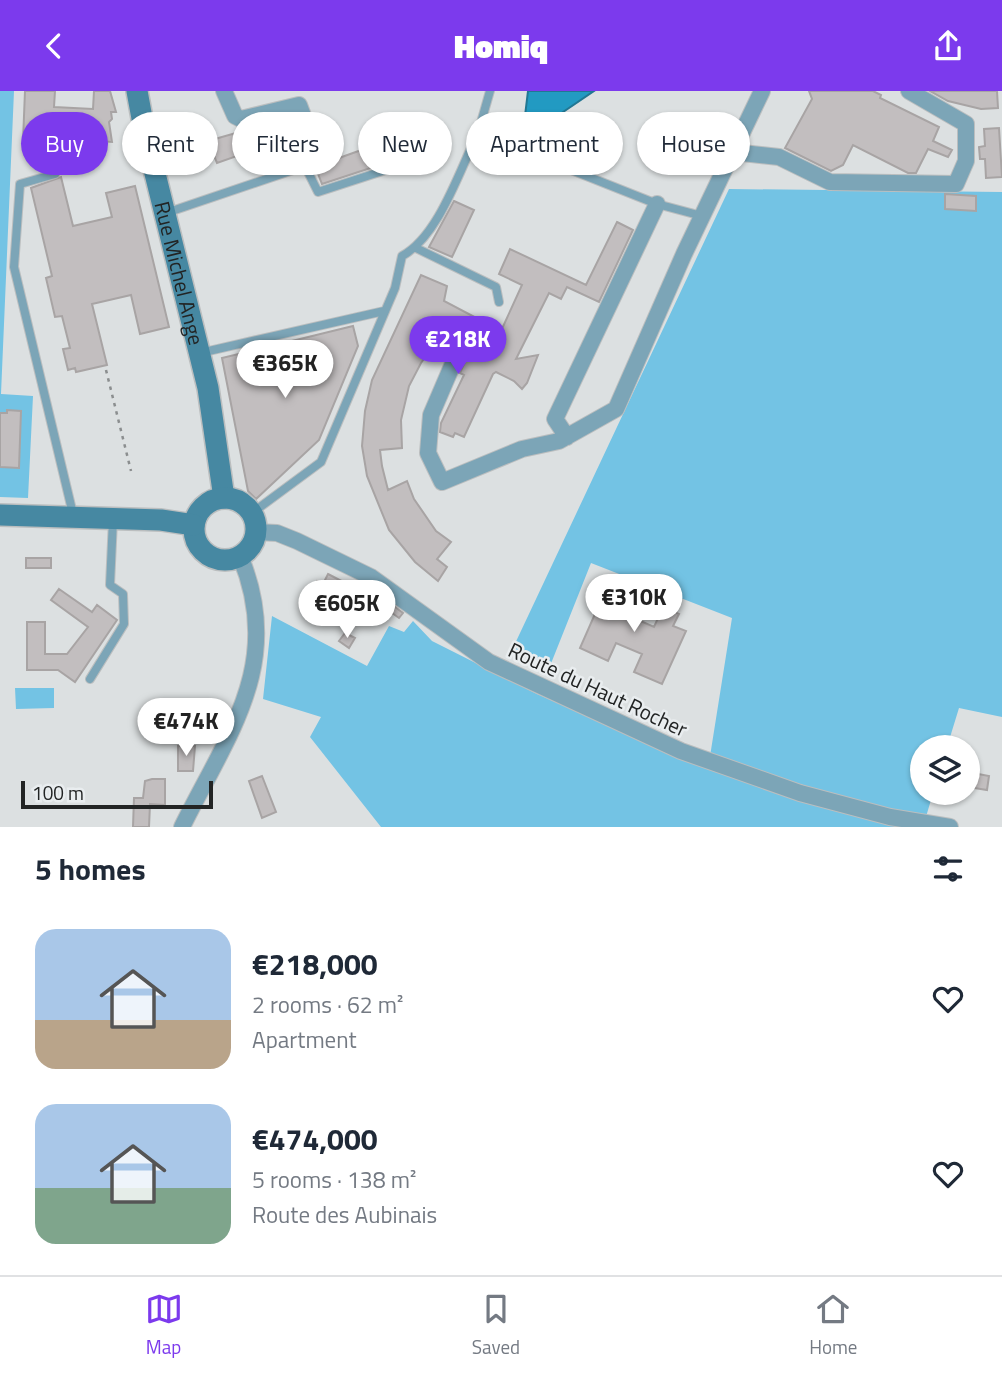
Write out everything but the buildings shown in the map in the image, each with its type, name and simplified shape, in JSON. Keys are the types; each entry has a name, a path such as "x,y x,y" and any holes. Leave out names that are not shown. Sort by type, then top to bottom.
{"street":[{"name":"Rue Michel Ange","path":"137,91 208,388 224,498"},
{"path":"224,91 233,112"},
{"path":"750,116 762,91"},
{"path":"750,154 779,157 830,182 956,184 966,161 966,124 909,91"},
{"path":"270,112 299,105 302,112"},
{"path":"458,352 431,415 428,453 442,482 522,449 567,437 616,409 722,175"},
{"path":"567,437 555,419 657,204"},
{"path":"224,498 239,501 254,522 249,548 240,556 223,560 206,553 197,541 194,526 201,510 209,503 224,498"},
{"path":"0,515 167,521 194,526"},
{"name":"Route du Haut Rocher","path":"254,522 371,577 489,662 681,751 800,793 890,817 950,827"},
{"path":"183,827 249,692 258,649 257,622 255,599 240,556"}],"lane":[{"path":"484,112 490,91"},
{"path":"254,522 321,462 395,288 402,256 416,248 429,234 466,158"},
{"path":"52,175 20,184 14,267 73,519"},
{"path":"166,213 278,175"},
{"path":"310,175 318,192 370,175"},
{"path":"584,175 657,204 702,216"},
{"path":"416,248 496,288 499,302"},
{"path":"200,353 384,311"},
{"path":"90,679 124,624 123,594 110,585 113,520"}],"path":[{"path":"106,370 131,471"}],"shaded area":[{"path":"0,91 14,91 1,394 33,396 28,498 0,497"},
{"path":"528,91 594,91 563,112 525,112"},
{"path":"729,189 1002,192 1002,717 959,708 951,735 910,735 910,805 929,805 923,827 381,827 310,737 321,717 263,699 272,616 367,666 389,626 404,632 413,621 432,641 537,694 708,769 732,618 591,563 550,666 512,650"},
{"path":"15,688 54,688 54,708 16,709"}]}
